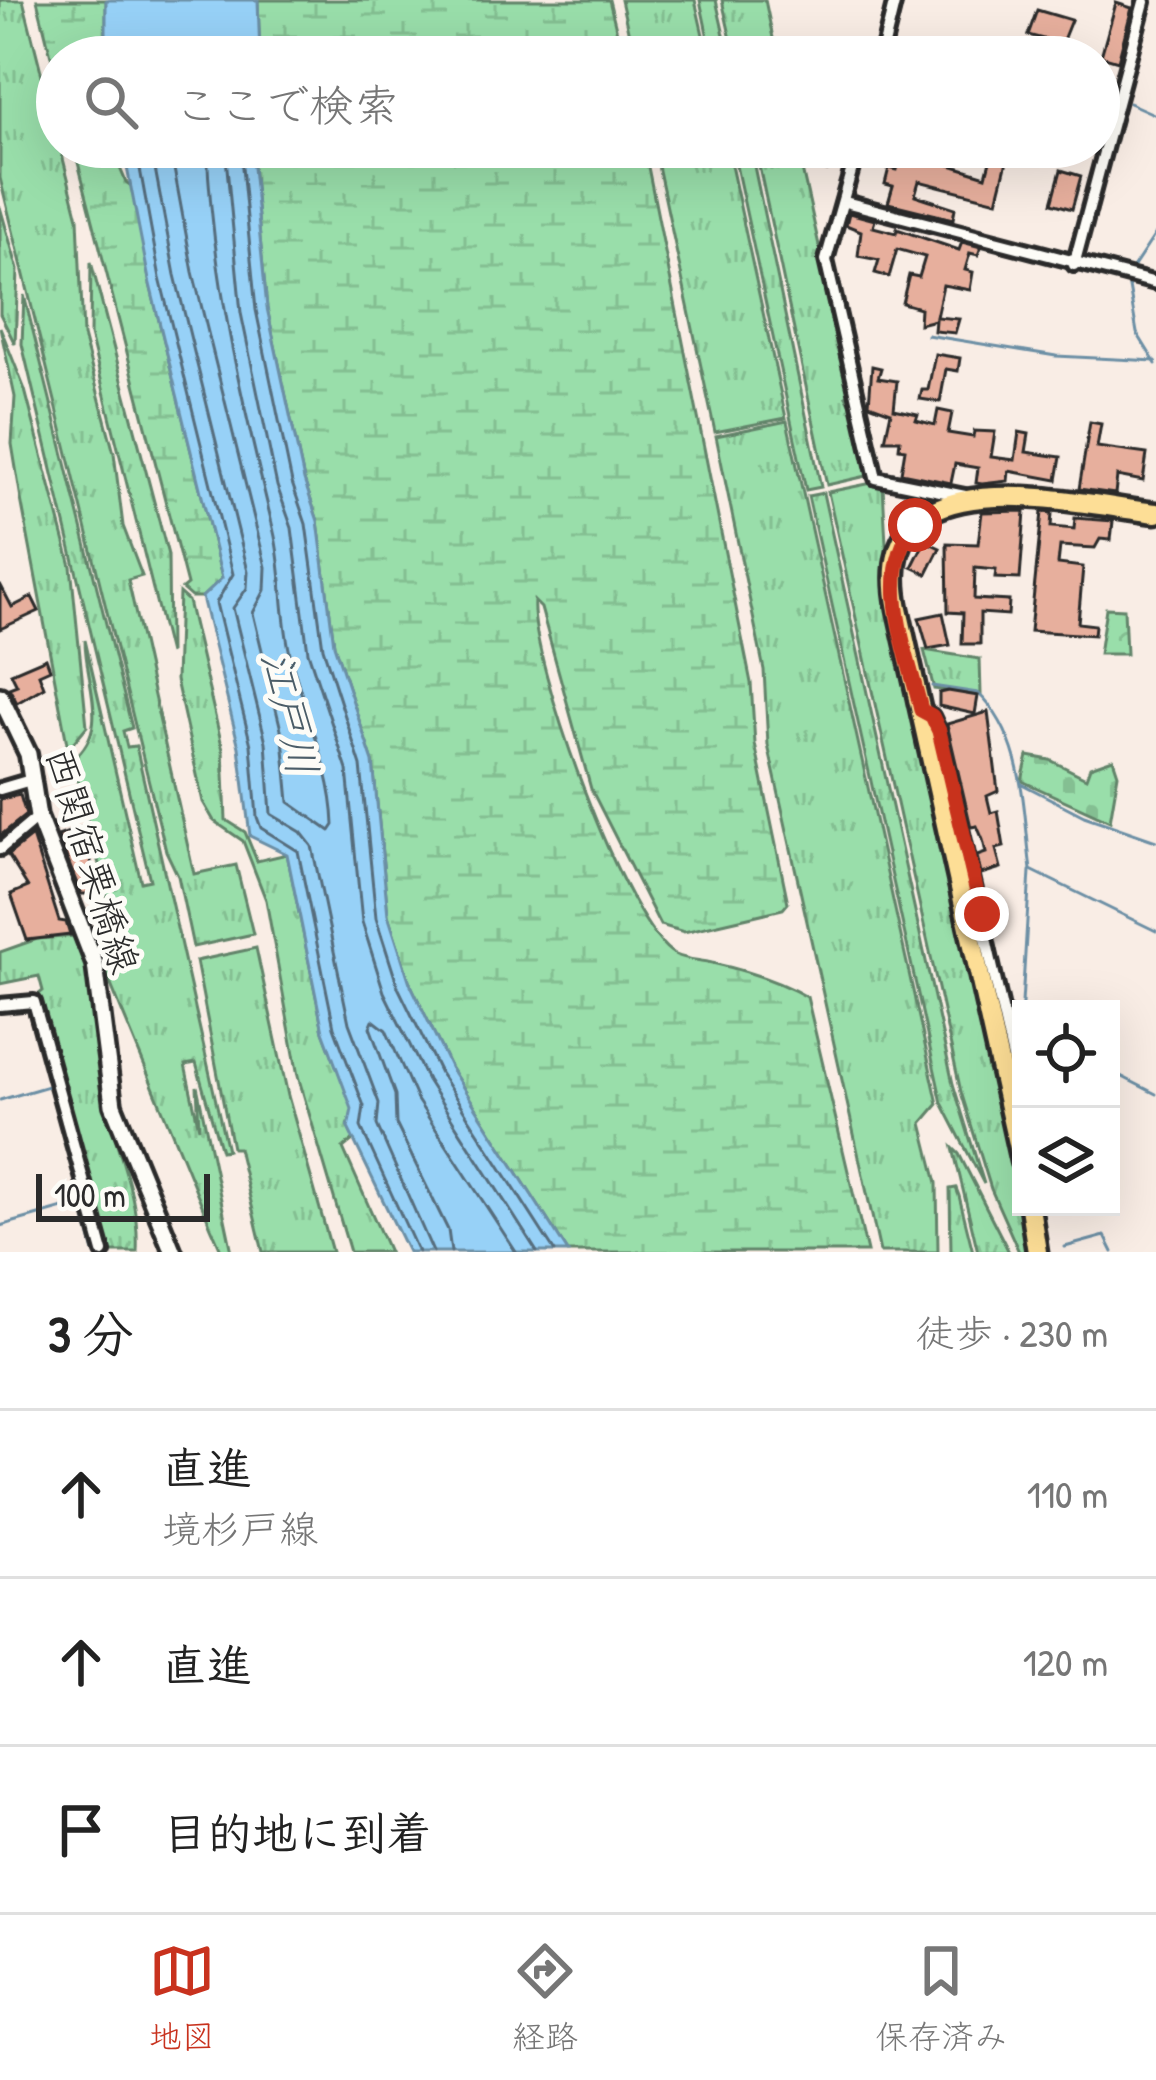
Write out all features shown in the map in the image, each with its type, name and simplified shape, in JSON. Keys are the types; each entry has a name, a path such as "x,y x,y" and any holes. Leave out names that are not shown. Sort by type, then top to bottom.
{"main road":[{"path":"1012,1120 895,595 897,563 915,525 965,496 1156,513"},
{"name":"西関宿栗橋線","path":"0,696 34,779 38,817 95,964 113,1106 173,1252"},
{"path":"1031,1216 1037,1252"}],"street":[{"path":"886,36 895,0"},
{"path":"1120,98 1146,3"},
{"path":"853,168 826,260 875,478 965,496"},
{"path":"1074,266 1101,168"},
{"path":"844,202 1074,266 1156,283"},
{"path":"921,710 932,716 939,731 1012,1053"},
{"path":"0,790 34,779"},
{"path":"0,849 38,817"},
{"path":"0,1005 34,1002 103,1252"}],"green space":[{"path":"0,0 23,0 36,52 36,168 65,168 78,218 83,336 114,453 123,526 142,576 128,580 194,874 236,865 253,934 193,947 0,178"},
{"path":"37,0 106,0 106,36 46,36"},
{"path":"258,0 609,0 618,36 259,36"},
{"path":"621,0 695,0 703,36 629,36"},
{"path":"700,0 716,0 724,36 708,36"},
{"path":"722,0 765,0 773,36 730,36"},
{"path":"79,168 120,168 134,188 149,280 222,578 202,597 191,597 182,589 187,585"},
{"path":"253,168 648,168 751,683 755,744 788,903 783,909 684,932 660,925 591,789 541,608 534,601 537,631 584,790 607,847 655,935 676,955 749,973 807,997 867,1252 568,1252 450,1067 410,983 388,915 373,762 334,645 318,521 304,480 267,308"},
{"path":"658,168 732,168 786,418 715,432"},
{"path":"737,168 754,168 821,487 806,490"},
{"path":"759,168 802,168 852,393 846,396 858,418 871,475 827,485"},
{"path":"0,207 18,270 15,344 0,314"},
{"path":"91,262 168,555 169,654 90,335"},
{"path":"24,295 132,728 123,731 127,747 136,746 227,1150 221,1151 196,1063 185,1065 199,1128 197,1086 232,1252 222,1252 92,939 116,930 72,760 91,734 94,719 85,640 141,882 150,880 22,344"},
{"path":"0,327 25,390 71,566 87,726 68,749 12,444 15,397"},
{"path":"787,421 938,1104 922,1123 937,1183 938,1252 880,1252 768,745 764,670 716,436"},
{"path":"872,483 883,486 889,602 1012,1161 1012,1216 1024,1216 1032,1252 1019,1252 991,1189 961,1092 828,492"},
{"path":"823,493 953,1084 984,1184 942,1103 808,496"},
{"path":"179,593 188,601 223,750 226,820 245,832 257,861 287,854 323,1031 353,1109 348,1127 354,1139 343,1148 389,1252 350,1252 298,1076 266,900 243,841 214,821 203,802 176,680"},
{"path":"1106,608 1124,609 1126,654 1099,654"},
{"path":"924,650 980,659 981,694 934,689"},
{"path":"1028,756 1050,760 1086,778 1090,767 1113,759 1118,774 1110,821 1022,781"},
{"path":"76,936 92,997 105,1099 135,1211 137,1252 109,1252 39,994 43,991 39,976 0,984 0,952 37,939"},
{"path":"256,948 288,1096 332,1252 263,1252 238,1148 232,1148 196,961"},
{"path":"953,1148 959,1154 1009,1252 978,1252"},
{"path":"956,1188 973,1252 951,1252 950,1189"}],"water":[{"path":"106,0 258,0 259,36 106,36"},
{"name":"江戸川","path":"127,168 253,168 267,308 304,480 318,521 334,645 373,762 388,915 410,983 450,1067 568,1252 408,1252 348,1128 352,1109 323,1031 287,854 250,836 239,747 202,597 222,578 149,280"}],"building":[{"path":"1116,3 1132,8 1120,53 1120,36 1107,36"},
{"path":"1037,10 1071,20 1065,36 1028,35"},
{"path":"889,168 960,168 986,176 988,168 1005,168 997,201 919,181 915,195 955,208 953,219 888,203 893,186 885,184"},
{"path":"1061,170 1081,176 1072,209 1052,203"},
{"path":"849,213 875,220 873,227 896,233 897,229 959,250 962,242 981,247 978,255 970,253 965,270 973,272 970,290 943,285 936,317 959,319 955,333 934,331 935,320 919,324 920,308 902,303 909,275 919,277 925,257 897,249 889,277 875,273 879,260 858,256 861,231 846,225"},
{"path":"935,354 960,358 958,371 946,369 940,402 920,399 922,390 928,390"},
{"path":"872,366 881,368 878,378 897,381 894,409 918,414 916,420 935,425 938,410 952,413 948,433 973,437 974,431 995,432 991,457 1015,460 1019,432 1029,434 1026,452 1061,457 1057,480 1009,471 1008,481 982,484 976,483 978,468 955,464 951,483 901,473 905,449 899,448 900,440 885,440 891,412 869,404"},
{"path":"1090,422 1101,424 1097,447 1147,454 1143,481 1117,476 1115,494 1079,489"},
{"path":"1025,511 1020,579 995,578 996,570 975,568 974,599 1009,601 1008,615 980,613 980,644 962,644 963,613 948,612 947,543 978,544 982,512"},
{"path":"1042,512 1052,513 1051,527 1074,529 1075,518 1113,521 1111,540 1100,539 1095,548 1060,546 1058,564 1083,567 1078,623 1095,625 1094,635 1030,631"},
{"path":"925,541 940,548 927,574 912,567"},
{"path":"0,584 12,607 32,597 39,611 0,629"},
{"path":"943,613 950,645 928,649 919,618"},
{"path":"46,658 50,669 39,674 44,687 17,703 9,688 17,685 11,673"},
{"path":"939,693 978,696 975,714 939,706"},
{"path":"988,712 998,791 987,796 991,813 998,811 1004,847 996,849 1001,868 981,874 977,856 986,853 977,826 971,827 947,724"},
{"path":"20,795 26,815 0,836 0,799"},
{"path":"83,827 98,892 88,894 81,894 58,836"},
{"path":"32,836 59,921 66,922 70,935 27,940 11,894 28,887 8,855"}],"waterway":[{"path":"1129,103 1156,115"},
{"path":"1131,271 1156,233"},
{"path":"1128,281 1137,333 1156,364"},
{"path":"927,335 1056,356 1156,361"},
{"path":"932,686 978,693 1005,731 1019,776 1031,870 1156,931"},
{"path":"1022,784 1084,816 1156,841"},
{"path":"1022,1000 1030,871"},
{"path":"29,1012 50,1087"},
{"path":"1120,1076 1156,1094"},
{"path":"0,1100 48,1086"},
{"path":"54,1100 94,1252"},
{"path":"0,1226 81,1203"},
{"path":"1065,1247 1105,1236 1113,1252"}],"route":[{"path":"915,525 900,551 895,595 921,710 932,716 939,731 982,914"}]}
